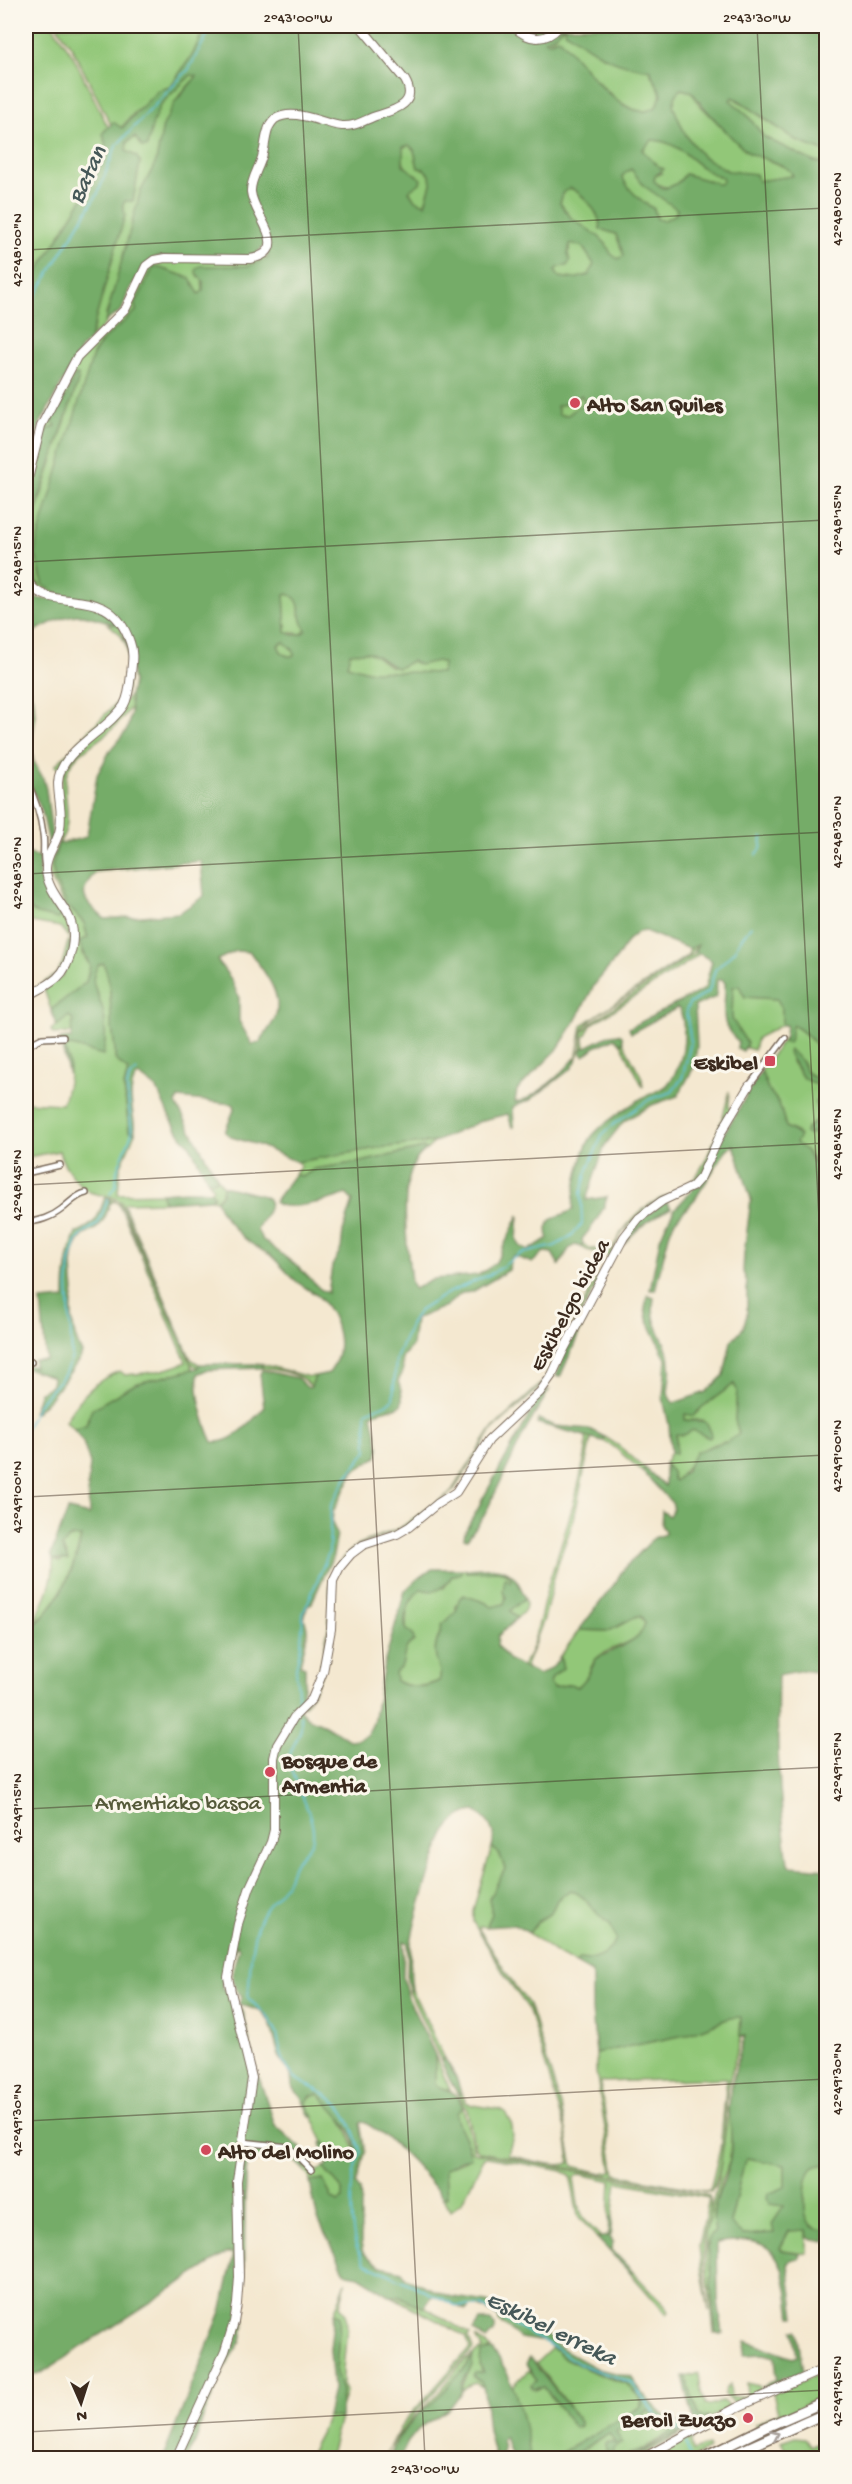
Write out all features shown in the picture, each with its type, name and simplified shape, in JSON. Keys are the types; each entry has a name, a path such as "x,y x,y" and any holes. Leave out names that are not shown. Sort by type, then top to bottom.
{"highway":[{"path":"703,2458 826,2401"},
{"path":"724,2458 826,2413"}],"street":[{"path":"26,487 41,426 70,368 84,348 126,308 146,266 154,260 165,258 250,259 261,257 268,250 271,243 270,234 255,205 251,189 262,158 268,130 275,118 292,114 331,124 352,126 398,109 406,102 409,89 405,80 360,26"},
{"path":"513,26 524,36 534,39 550,35 560,26"},
{"path":"26,579 33,589 42,594 93,603 110,610 123,628 131,644 133,655 130,688 123,706 110,721 71,756 60,771 58,783 61,825 46,868"},
{"path":"26,780 43,830 42,856 51,888 70,920 72,940 68,960 60,974 49,984 26,997"},
{"path":"26,1046 42,1038 63,1037"},
{"path":"749,1086 785,1038"},
{"name":"Eskibelgo bidea","path":"176,2458 225,2351 234,2322 239,2277 237,2181 252,2078 228,1977 241,1912 271,1842 275,1817 274,1758 277,1745 288,1726 312,1699 323,1672 332,1629 333,1581 340,1567 363,1545 397,1534 456,1492 489,1440 540,1392 552,1375 624,1237 639,1218 662,1201 692,1187 702,1177 722,1131 749,1086"},
{"path":"26,1173 60,1165"},
{"path":"26,1234 28,1222 60,1211 80,1194 86,1193"},
{"path":"243,2142 289,2147 311,2170"},
{"path":"643,2458 736,2408 826,2368"}],"green space":[{"path":"26,26 53,26 73,56 108,127 103,133 107,152 92,183 37,273 26,299"},
{"path":"57,26 205,26 193,54 170,87 135,112 121,128 113,123 111,125 72,48"},
{"name":"Armentiako basoa","path":"205,26 564,26 555,35 545,40 548,42 559,38 608,93 631,109 647,111 655,108 662,95 651,70 625,65 605,57 565,31 565,26 826,26 826,152 797,141 740,101 733,97 730,100 748,116 764,137 814,162 826,164 826,1092 822,1087 803,1078 788,1053 789,1050 795,1055 802,1062 805,1071 817,1079 820,1077 822,1060 817,1046 793,1025 789,1043 784,1043 786,1025 782,1025 782,1009 777,999 745,997 739,986 733,987 732,1019 747,1043 743,1051 737,1048 738,1041 731,1035 725,1022 725,983 722,979 717,980 716,997 695,1006 697,1046 694,1067 678,1096 652,1105 624,1121 605,1145 586,1200 607,1197 597,1219 582,1239 581,1247 575,1245 569,1249 559,1265 552,1253 544,1252 532,1263 514,1256 511,1258 509,1270 472,1292 462,1293 446,1306 415,1319 412,1346 402,1357 403,1372 398,1381 402,1401 396,1408 378,1411 372,1415 379,1447 377,1457 354,1471 333,1512 332,1523 337,1534 333,1556 312,1602 307,1607 304,1619 307,1635 300,1665 305,1667 305,1681 300,1710 306,1717 325,1725 349,1740 367,1735 373,1723 384,1664 405,1591 432,1569 462,1569 462,1573 452,1576 446,1584 435,1591 421,1589 413,1597 408,1607 405,1618 406,1629 413,1634 414,1641 406,1649 402,1665 395,1673 396,1681 407,1685 423,1686 439,1681 436,1644 442,1625 456,1612 459,1599 464,1595 485,1602 492,1607 504,1604 505,1578 510,1582 512,1580 508,1573 466,1572 466,1569 496,1568 510,1573 515,1578 525,1598 510,1611 517,1618 498,1636 497,1646 509,1660 539,1675 553,1667 560,1657 563,1668 552,1677 550,1683 553,1688 570,1684 578,1687 588,1676 596,1659 638,1636 645,1623 641,1616 609,1631 579,1630 622,1571 654,1538 665,1534 661,1525 662,1511 669,1516 673,1504 642,1471 645,1468 665,1486 665,1464 672,1472 675,1481 686,1471 696,1451 728,1442 739,1433 735,1420 737,1390 734,1384 701,1408 694,1416 685,1414 685,1420 705,1422 712,1435 709,1438 693,1430 684,1435 676,1434 676,1454 671,1452 669,1425 663,1398 666,1359 647,1319 645,1307 648,1295 654,1298 653,1309 657,1328 665,1345 670,1365 668,1391 671,1400 674,1403 706,1392 724,1375 731,1341 743,1328 747,1315 747,1283 743,1272 751,1199 734,1145 727,1149 695,1199 674,1222 655,1290 650,1290 660,1239 666,1225 674,1210 697,1185 761,1071 768,1089 779,1103 786,1127 800,1136 796,1143 807,1152 826,1177 826,1674 803,1670 778,1675 777,1722 780,1792 788,1863 790,1866 826,1869 826,2036 819,2050 826,2058 826,2164 814,2167 810,2172 806,2187 805,2212 811,2225 826,2230 826,2241 808,2238 807,2230 789,2231 780,2248 782,2251 800,2254 799,2258 791,2260 788,2265 795,2317 791,2317 782,2268 769,2249 759,2243 745,2241 717,2243 718,2301 723,2333 716,2333 711,2286 712,2273 707,2248 709,2238 715,2232 713,2223 715,2205 730,2160 730,2096 745,2036 740,2037 741,2017 730,2018 685,2035 596,2053 592,2010 592,1973 576,1964 579,1959 596,1958 609,1949 616,1939 610,1924 587,1901 570,1890 557,1900 551,1913 538,1921 529,1933 514,1925 486,1927 492,1914 489,1899 505,1869 500,1855 492,1847 493,1835 490,1826 475,1811 462,1815 451,1824 440,1846 433,1863 411,1943 412,1990 409,1990 407,1980 408,1943 404,1941 403,1977 407,1996 435,2055 435,2084 456,2095 463,2107 456,2113 471,2158 461,2160 445,2169 447,2197 443,2198 396,2145 374,2128 362,2121 360,2123 365,2153 356,2184 360,2191 363,2253 381,2266 402,2271 406,2278 448,2296 487,2302 526,2326 542,2331 562,2349 598,2369 631,2377 657,2410 685,2429 632,2458 626,2458 629,2454 659,2441 673,2428 648,2411 616,2431 622,2443 616,2446 612,2454 606,2450 605,2444 615,2443 609,2433 573,2455 574,2458 567,2455 565,2458 552,2458 641,2407 642,2402 626,2383 562,2357 546,2342 520,2338 499,2321 498,2316 477,2306 470,2306 466,2310 433,2295 424,2308 398,2296 391,2296 359,2276 348,2274 344,2270 317,2217 310,2182 323,2180 332,2198 338,2202 343,2199 342,2190 324,2168 328,2166 321,2143 324,2142 337,2162 356,2157 354,2139 344,2122 319,2094 311,2096 306,2102 314,2117 310,2117 302,2099 292,2086 291,2075 279,2056 270,2022 260,2011 239,2004 242,1996 234,1986 233,1980 239,1949 237,1944 222,1981 222,1988 228,1991 238,2012 240,2009 243,2011 255,2066 275,2125 301,2148 299,2157 306,2165 303,2169 287,2154 282,2154 247,2165 244,2325 241,2341 230,2358 204,2415 195,2443 186,2458 163,2458 222,2309 233,2258 232,2253 227,2253 40,2374 26,2377 26,1635 56,1600 76,1559 81,1537 70,1537 62,1547 68,1560 53,1560 51,1554 68,1510 89,1515 90,1464 83,1442 74,1429 86,1425 92,1409 135,1384 198,1368 199,1364 262,1364 262,1368 206,1370 198,1374 201,1409 213,1442 221,1442 242,1431 264,1408 260,1374 262,1370 297,1378 308,1388 311,1387 315,1376 329,1373 335,1364 339,1344 338,1334 326,1305 319,1297 296,1281 270,1255 252,1244 233,1227 216,1200 222,1194 223,1186 269,1199 268,1212 257,1230 262,1239 297,1266 320,1289 328,1293 332,1266 341,1249 343,1232 353,1201 346,1194 297,1206 279,1205 274,1202 294,1175 304,1176 314,1169 361,1162 424,1148 426,1150 416,1160 406,1192 406,1231 411,1282 414,1289 434,1279 478,1275 489,1268 496,1262 519,1215 517,1239 520,1246 528,1251 548,1238 547,1229 550,1220 573,1210 581,1163 590,1139 606,1123 628,1107 666,1086 678,1067 684,1039 680,1010 677,1008 631,1033 629,1028 703,990 712,961 695,951 698,945 689,949 645,931 638,932 628,940 617,958 595,984 557,1050 517,1090 515,1102 522,1101 538,1092 556,1078 575,1058 576,1061 572,1068 530,1100 513,1107 514,1127 512,1127 508,1114 483,1120 435,1142 377,1148 297,1162 258,1145 231,1137 225,1132 235,1107 233,1104 178,1098 176,1104 218,1179 209,1182 189,1144 181,1136 168,1114 157,1089 139,1075 131,1094 135,1133 129,1131 124,1087 128,1071 115,1059 109,984 103,963 98,965 93,980 105,1020 103,1055 71,1046 65,1048 70,1068 68,1072 60,1039 71,1038 73,1020 69,1016 57,1026 51,1010 86,982 90,966 79,941 88,938 84,923 67,905 56,883 52,866 58,844 87,835 97,775 111,749 127,730 131,713 130,695 133,682 125,626 80,615 56,621 26,636 26,591 43,599 63,596 44,586 35,553 36,544 93,355 103,340 136,311 135,305 154,266 190,278 199,294 203,291 203,281 196,273 196,269 200,266 248,266 268,259 267,243 254,256 156,257 129,290 122,310 105,322 140,193 156,162 163,126 175,102 197,76 191,75 160,105 147,147 142,147 135,137 127,142 126,151 136,156 140,162 133,201 125,201 123,204 125,215 90,339 81,348 40,424 26,478 26,299 37,273 92,183 107,152 103,133 113,122 122,128 158,90 170,87 193,54","holes":["681,89 692,92 719,124 749,153 786,168 793,176 758,181 756,174 728,171 702,156 685,134 673,106 676,95","652,140 672,145 712,174 722,178 723,181 720,184 685,174 675,184 662,188 654,181 655,176 664,169 642,150","409,145 414,150 418,168 424,169 430,175 431,184 425,204 415,200 409,191 420,183 421,179 403,165 403,147","631,169 644,186 677,209 676,214 663,221 657,219 654,209 628,186 622,176","570,188 591,205 598,217 600,229 616,234 624,256 618,259 611,254 606,244 598,236 571,218 560,203 563,193","570,244 582,246 594,264 589,275 574,279 559,277 555,271 559,267 567,266 570,261 568,254","581,395 585,401 568,415 559,415 557,406 576,401","287,594 296,599 306,630 302,634 294,635 286,632 284,595","284,642 293,650 294,655 286,655 278,645","350,653 369,653 398,668 412,661 420,665 437,661 443,663 442,673 368,671 347,665","201,861 204,896 179,913 105,919 92,908 85,897 86,886 96,872","236,951 250,952 271,983 277,1000 277,1009 275,1018 259,1043 252,1044 239,1021 239,998 231,979 217,960","747,2158 785,2165 785,2187 768,2194 767,2198 769,2204 784,2206 772,2224 774,2233 743,2235 730,2223 744,2163"]},
{"path":"565,26 566,31 605,57 651,69 651,75 660,92 659,104 647,111 633,109 604,88 555,38 547,42 545,40"},
{"path":"191,75 198,76 180,94 163,126 156,162 140,193 120,273 106,314 106,323 90,339 125,215 123,204 125,201 133,201 140,162 136,156 126,151 127,142 135,137 142,147 160,106"},
{"path":"681,89 692,92 699,104 746,151 789,169 793,176 758,181 728,171 702,156 685,134 673,106 676,95"},
{"path":"732,97 797,141 826,152 826,164 814,162 764,137 748,116 730,100"},
{"path":"652,140 672,145 712,174 722,178 723,181 720,184 685,174 675,185 667,187 659,184 654,181 655,176 662,173 642,150"},
{"path":"409,145 414,150 418,168 424,169 430,175 431,184 425,204 415,200 409,190 417,175 406,167 403,160 403,147"},
{"path":"631,169 645,186 677,209 676,214 663,221 657,219 654,209 635,195 621,176"},
{"path":"570,188 591,205 598,217 600,229 616,234 624,256 618,259 611,254 606,244 598,236 571,218 560,203 563,193"},
{"path":"570,244 582,246 594,264 589,275 574,279 559,277 555,271 568,254"},
{"path":"267,256 268,259 256,265 227,267 202,278 203,291 199,294 190,278 154,266 135,305 136,311 99,345 93,355 35,552 41,578 63,596 50,593 38,588 29,579 26,566 32,581 38,582 28,560 26,527 31,528 78,381 53,414 51,419 56,426 45,431 34,477 30,477 42,430 77,360 130,308 146,270 155,262"},
{"path":"75,375 78,375 78,381 28,532 26,495 30,477 34,477 45,431 56,426 51,419 66,397"},
{"path":"581,395 585,401 568,415 559,415 557,406 576,401"},
{"path":"26,532 31,571 40,585 32,580 27,567"},
{"path":"284,595 293,595 299,602 299,613 306,630 302,634 286,632"},
{"path":"108,624 119,625 130,652 127,688 119,710 59,769 55,766 122,697 128,657 126,645 120,634"},
{"path":"284,642 293,650 295,656 282,652 278,645"},
{"path":"350,652 371,652 389,666 398,668 412,661 417,664 437,661 443,663 442,673 368,671 347,665"},
{"path":"26,680 34,702 35,719 31,746 33,760 46,789 53,843 50,848 42,811 26,775"},
{"path":"130,695 131,707 116,726 80,754 67,773 65,781 66,826 64,835 58,844 67,905 84,923 88,939 79,941 90,966 86,982 51,1010 44,989 63,975 75,930 49,874 49,864 59,840 60,790 64,768"},
{"path":"26,853 41,857 40,881 63,912 58,919 37,914 26,907"},
{"path":"26,907 37,914 63,912 70,935 69,952 63,967 58,974 31,992 56,974 62,964 69,938 60,927 26,921"},
{"path":"699,944 689,956 606,1009 687,956 692,946"},
{"path":"697,952 699,954 690,961 592,1024 584,1038 585,1048 582,1049 583,1032 592,1022"},
{"path":"103,963 109,984 115,1059 128,1070 124,1087 129,1131 135,1133 120,1168 118,1194 162,1193 163,1202 126,1203 124,1205 191,1359 199,1364 198,1368 191,1363 121,1202 114,1197 86,1190 71,1174 59,1151 28,1157 26,1102 62,1104 69,1076 65,1048 71,1046 102,1054 105,1042 105,1021 93,979 98,964"},
{"path":"733,986 739,986 745,997 777,999 782,1009 782,1025 757,1038 754,1050 746,1048 745,1040 733,1022"},
{"path":"69,1015 73,1020 72,1033 53,1034 51,1030"},
{"path":"596,1016 582,1032 576,1061 582,1025"},
{"path":"793,1025 817,1046 822,1060 820,1077 816,1079 805,1071 804,1064 793,1053 792,1062 803,1078 822,1087 826,1092 824,1099 817,1100 826,1113 826,1124 820,1118 807,1128 814,1133 824,1149 826,1177 822,1170 816,1167 813,1159 796,1143 796,1132 786,1127 779,1103 768,1089 761,1071"},
{"path":"610,1035 622,1036 621,1044 615,1038 595,1047 584,1056 581,1054 582,1049"},
{"path":"623,1042 642,1078 643,1087 621,1044"},
{"path":"729,1091 729,1108 733,1110 705,1169 695,1182 684,1190 650,1206 623,1231 648,1205 683,1189 693,1180 714,1142"},
{"path":"826,1092 826,1113 818,1112 815,1102 824,1099"},
{"path":"820,1118 826,1124 826,1151 817,1136 812,1132 808,1135 805,1133 807,1128"},
{"path":"435,1142 426,1150 423,1148 361,1162 314,1169 304,1176 294,1175 301,1166 297,1162 377,1148"},
{"path":"218,1179 223,1186 222,1194 216,1200 210,1199 213,1196 211,1191 213,1188 209,1182"},
{"path":"211,1191 214,1196 210,1199 163,1202 162,1193"},
{"path":"105,1197 110,1198 110,1202 103,1220 97,1228 82,1237 73,1255 72,1316 75,1336 82,1353 80,1359 51,1397 35,1413 33,1412 40,1392 52,1385 53,1377 26,1368 26,1365 34,1367 34,1360 46,1360 41,1301 65,1299 67,1266 76,1233 96,1220"},
{"path":"110,1198 120,1203 193,1369 135,1384 88,1417 86,1425 74,1429 65,1421 82,1398 102,1380 120,1371 125,1375 148,1372 172,1368 186,1362 124,1215 118,1203 114,1201 110,1204"},
{"path":"666,1201 671,1208 633,1233 624,1245 629,1229"},
{"path":"620,1236 607,1266 560,1351 549,1377 492,1430 453,1491 408,1526 358,1546 342,1561 336,1571 339,1562 357,1545 400,1528 451,1492 491,1430 545,1380 594,1283 608,1259 608,1255 581,1247 583,1244 589,1248 611,1252"},
{"path":"597,1292 560,1377 556,1376 568,1346"},
{"path":"262,1364 309,1377 315,1376 311,1387 296,1375 262,1368"},
{"path":"734,1384 737,1390 735,1420 739,1433 728,1442 719,1442 704,1450 675,1481 672,1472 665,1464 671,1452 675,1454 676,1434 684,1435 692,1430 703,1433 703,1420 685,1420 685,1414 698,1413 701,1408"},
{"path":"549,1390 523,1435 484,1516 467,1539 464,1538 469,1524 534,1407 536,1395"},
{"path":"539,1419 555,1426 589,1429 605,1437 603,1441 537,1423"},
{"path":"586,1437 591,1439 574,1519 557,1566 544,1619 526,1666 527,1670 520,1667 525,1662 534,1642 548,1585 579,1484 586,1453"},
{"path":"605,1437 645,1468 642,1471 614,1447 603,1441"},
{"path":"81,1536 74,1562 57,1598 30,1628 50,1587 53,1560 60,1562 67,1555 62,1547 66,1542"},
{"path":"462,1569 466,1569 466,1572 498,1571 508,1574 512,1580 504,1604 492,1607 483,1601 475,1600 456,1605 456,1612 447,1621 437,1639 435,1652 440,1673 439,1681 418,1686 396,1681 394,1673 402,1665 403,1652 408,1645 406,1622 408,1608 415,1594 421,1588 444,1588 452,1576 461,1573"},
{"path":"334,1575 330,1624 321,1674 313,1693 304,1706 303,1703 310,1697 319,1676 329,1624 330,1586"},
{"path":"525,1598 525,1610 517,1618 510,1611"},
{"path":"640,1616 645,1623 637,1637 608,1650 596,1659 584,1681 577,1687 570,1684 553,1688 550,1683 552,1677 563,1668 560,1657 579,1630 609,1631"},
{"path":"492,1847 500,1855 505,1869 489,1898 492,1914 486,1927 480,1926 479,1929 514,1985 529,2004 561,2106 573,2166 602,2173 612,2171 596,2072 596,2053 685,2035 741,2016 740,2036 742,2036 728,2088 719,2171 711,2192 685,2189 480,2152 475,2148 467,2110 458,2094 461,2093 466,2102 472,2105 505,2112 512,2126 513,2136 508,2155 549,2164 570,2163 566,2132 528,2008 509,1982 473,1922 473,1910","holes":["727,2078 720,2149 710,2190 704,2191 615,2174 600,2082"]},
{"path":"570,1890 587,1901 599,1916 610,1924 616,1939 601,1956 585,1960 579,1959 576,1964 529,1933 538,1921 551,1913 557,1900"},
{"path":"412,1990 444,2057 441,2061 409,1991"},
{"path":"435,2055 450,2090 435,2084"},
{"path":"444,2057 456,2077 461,2093 458,2094 450,2081 441,2061"},
{"path":"733,2079 730,2160 721,2181 713,2213 715,2232 707,2243 712,2273 711,2286 716,2333 714,2333 705,2255 705,2235 719,2175"},
{"path":"319,2094 342,2118 357,2153 353,2159 337,2162 327,2149 306,2103 311,2096"},
{"path":"463,2107 474,2152 709,2196 710,2206 703,2248 709,2311 699,2245 709,2198 617,2182 612,2218 609,2217 611,2181 580,2174 574,2178 578,2204 587,2222 600,2236 597,2238 578,2216 570,2175 562,2171 487,2157 484,2158 462,2202 450,2211 443,2198 447,2197 444,2169 466,2160 470,2149 456,2123 456,2113"},
{"path":"747,2158 785,2165 785,2187 769,2204 784,2205 774,2234 743,2235 730,2224"},
{"path":"826,2164 826,2230 815,2228 809,2223 805,2204 810,2172 814,2167"},
{"path":"306,2165 315,2172 324,2168 342,2190 343,2199 338,2202 332,2198 323,2180 310,2182 309,2176 303,2169"},
{"path":"609,2217 612,2218 611,2249 632,2271 631,2274 597,2238 608,2236"},
{"path":"807,2230 807,2254 782,2251 780,2249 789,2231"},
{"path":"632,2271 667,2308 669,2312 667,2315 631,2274"},
{"path":"346,2282 340,2305 346,2314 347,2329 343,2369 343,2386 346,2392 341,2409 339,2405 342,2391 336,2373 340,2316 334,2313"},
{"path":"391,2296 420,2305 470,2334 468,2336 473,2349 416,2412 385,2458 402,2424 470,2348 466,2337"},
{"path":"334,2313 340,2315 336,2373 342,2391 340,2418 327,2416 333,2389 330,2349"},
{"path":"480,2321 490,2321 495,2325 495,2330 486,2340 474,2330"},
{"path":"793,2330 797,2330 803,2371 791,2378 782,2377 780,2382 767,2389 763,2387 777,2379 775,2357 764,2354 744,2355 746,2341 793,2358 797,2356"},
{"path":"476,2337 492,2350 488,2350 480,2366 483,2373 478,2373 474,2378 482,2383 483,2387 475,2383 461,2392 470,2367 470,2358 467,2366 433,2403 417,2415 395,2444 399,2436 416,2416 440,2391 459,2368 475,2353 482,2349"},
{"path":"552,2348 582,2367 628,2384 638,2394 641,2407 552,2458 531,2458 512,2387 529,2370 537,2381 535,2390 544,2387 559,2408 580,2422 536,2363"},
{"path":"492,2350 501,2361 513,2387 531,2458 514,2458 505,2437 502,2440 504,2449 502,2458 495,2458 488,2430 484,2390 482,2383 473,2376 475,2373 484,2372 480,2366 481,2352"},
{"path":"473,2355 472,2366 462,2383 461,2393 449,2409 420,2427 408,2442 400,2458 390,2458 395,2444 405,2429 467,2366"},
{"path":"530,2358 580,2422 580,2426 576,2428 572,2425 544,2387 532,2389 531,2385 537,2381 526,2364"},
{"path":"826,2371 826,2395 756,2427 755,2424 780,2412 773,2393"},
{"path":"699,2373 705,2405 710,2406 723,2401 730,2408 708,2419 708,2417 698,2416 686,2377"},
{"path":"683,2377 686,2377 698,2416 708,2417 701,2423 694,2421"},
{"path":"746,2383 759,2386 762,2392 735,2405 724,2395 726,2388 730,2385 731,2398 747,2396"},
{"path":"826,2403 826,2410 716,2458 708,2458"},
{"path":"648,2411 674,2429 635,2454 629,2454 626,2458 574,2458 573,2455 610,2433 616,2446 622,2443 616,2431"},
{"path":"327,2416 340,2418 329,2458 309,2458 323,2427"},
{"path":"826,2420 826,2458 790,2458 781,2442 795,2437 805,2438 811,2445 819,2442 820,2446 824,2444 820,2423"},
{"path":"694,2421 701,2423 638,2458 632,2458 685,2430 681,2424 685,2426 693,2424"},
{"path":"689,2436 694,2437 691,2442 693,2451 708,2446 709,2450 693,2458 647,2458"}],"waterway":[{"name":"Batan","path":"26,319 36,295 98,193 116,146 189,69 212,26"},
{"path":"756,855 761,849 762,837"},
{"name":"Eskibel erreka","path":"299,1707 296,1668 301,1645 303,1614 329,1552 331,1505 346,1478 367,1451 366,1412 393,1399 396,1359 410,1325 419,1311 446,1294 493,1273 520,1254 555,1246 571,1236 582,1224 581,1194 586,1174 602,1135 650,1099 672,1092 682,1078 691,1042 686,1011 689,1004 709,991 715,970 735,951 751,926"},
{"path":"110,1194 116,1185 117,1170 132,1133 127,1088 129,1078 137,1071"},
{"path":"26,1428 39,1403 64,1375 72,1357 68,1286 70,1262 77,1241 85,1232 98,1224 108,1199"},
{"name":"Eskibel erreka","path":"300,1715 301,1730 291,1751 290,1762 309,1813 313,1833 312,1841 297,1860 286,1884 268,1905 260,1919 253,1941 248,1998 272,2024 288,2069 301,2081 333,2100 344,2113 352,2128 361,2153 352,2184 353,2232 365,2263 457,2306 481,2306 579,2364 632,2383 657,2417 680,2430"},
{"name":"Eskibel erreka","path":"686,2442 690,2458"}],"place":[{"name":"Alto San Quiles","path":"575,403"},
{"name":"Eskibel","path":"770,1061"},
{"name":"Bosque de Armentia","path":"270,1772"},
{"name":"Alto del Molino","path":"206,2150"},
{"name":"Beroil Zuazo","path":"748,2418"}]}
